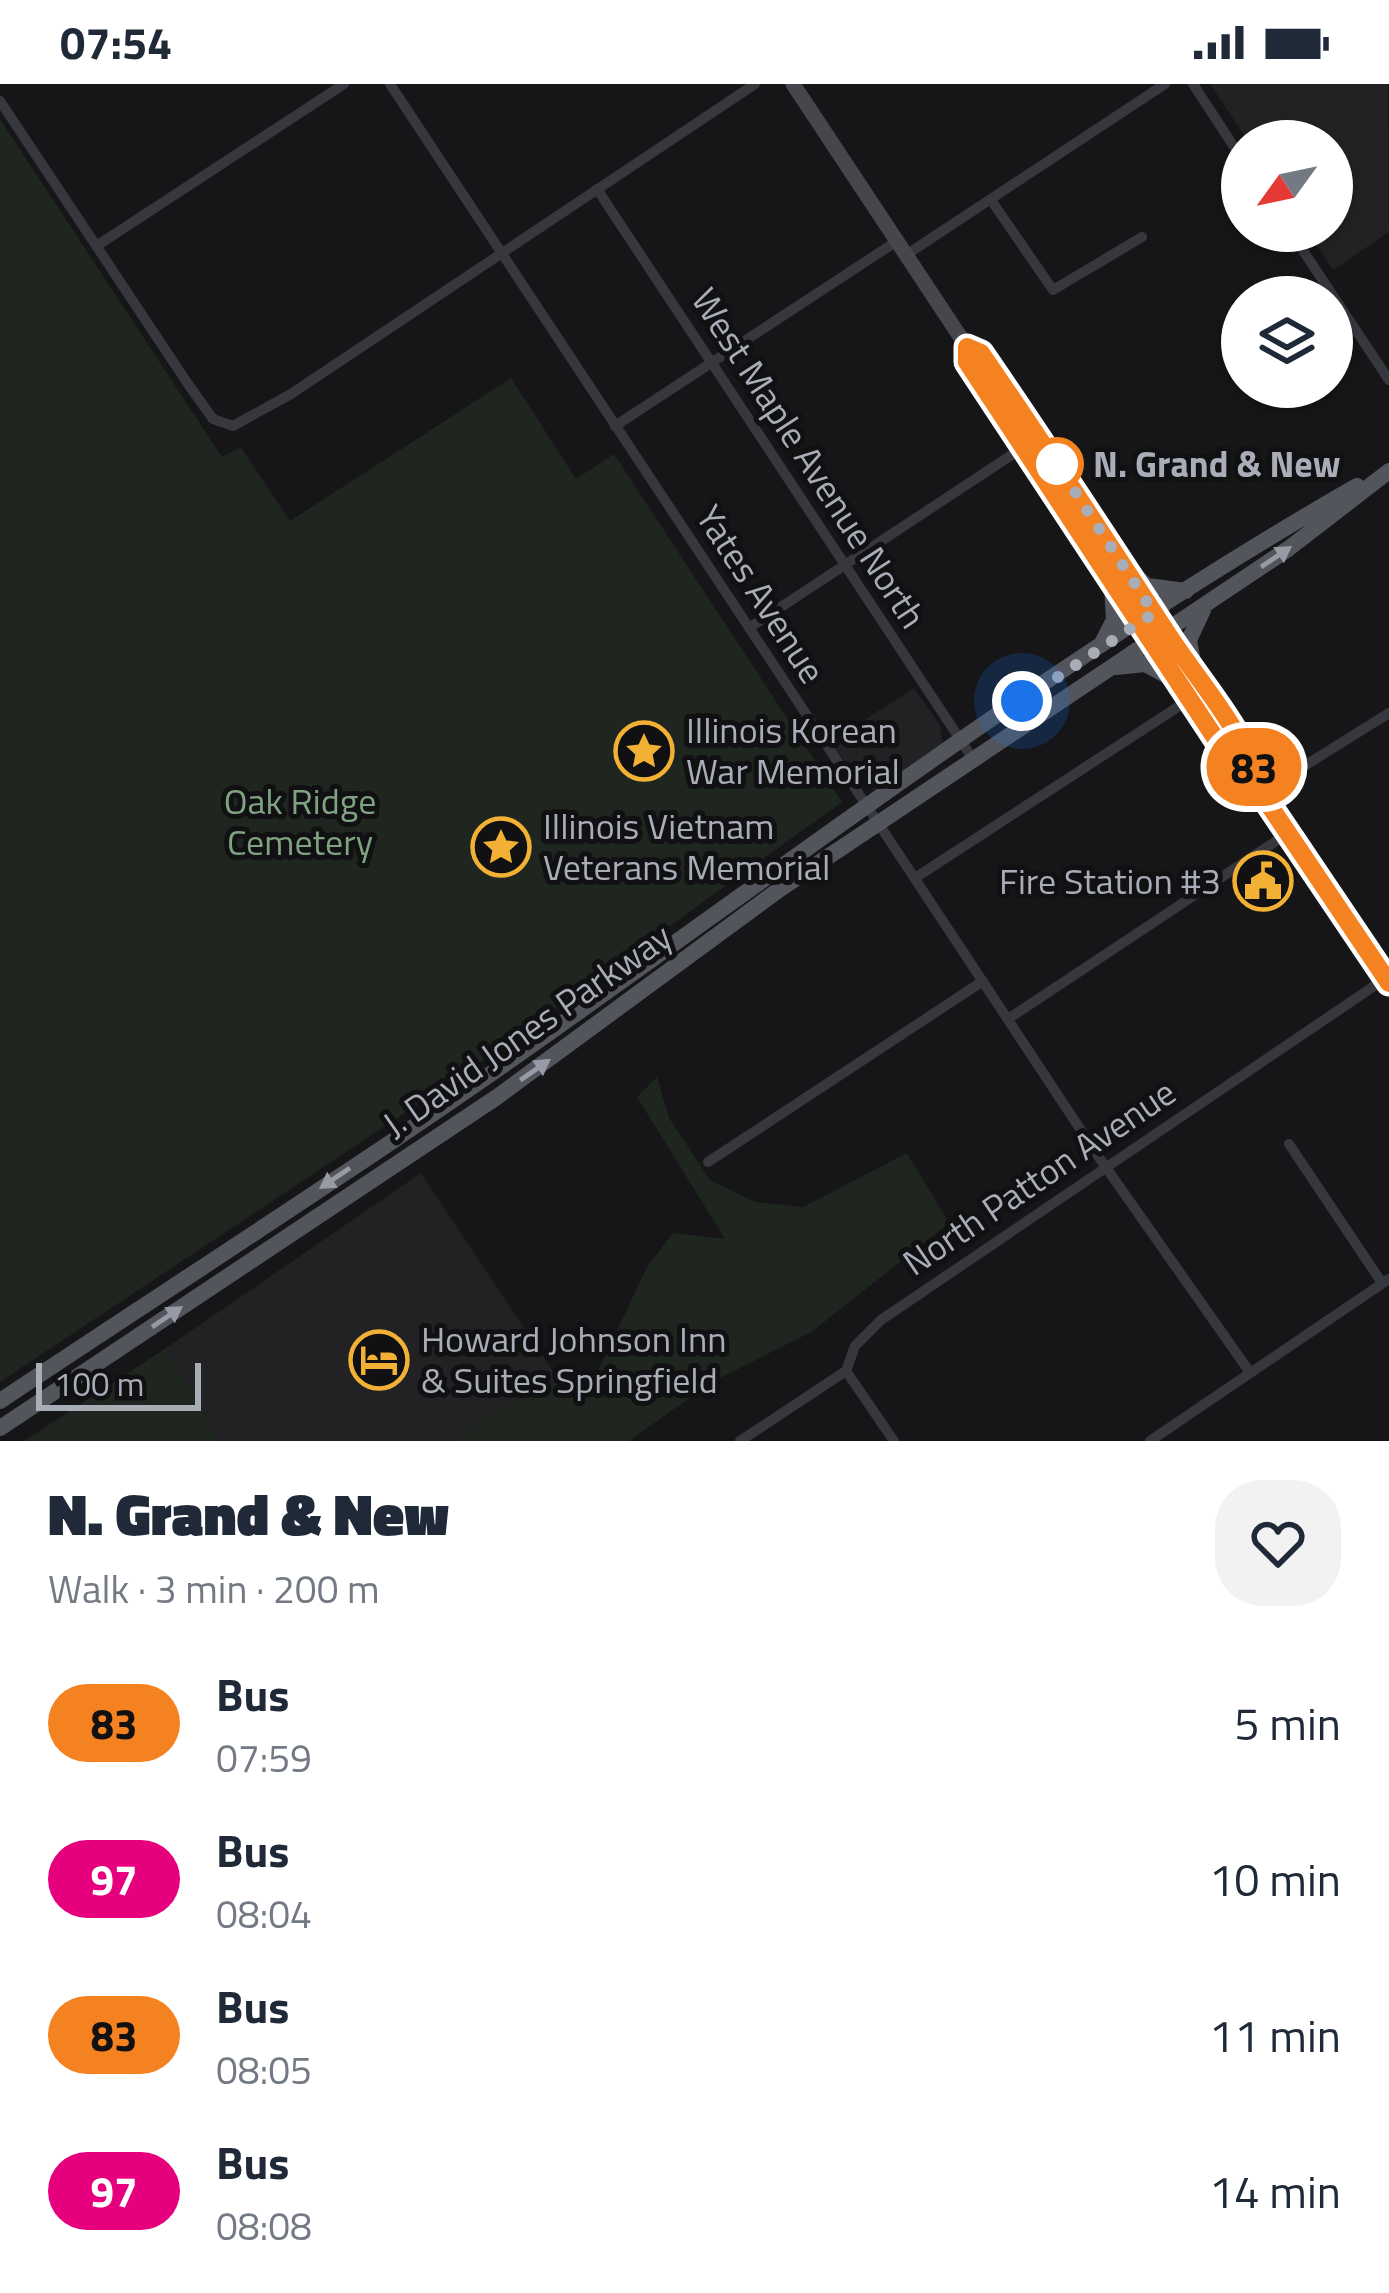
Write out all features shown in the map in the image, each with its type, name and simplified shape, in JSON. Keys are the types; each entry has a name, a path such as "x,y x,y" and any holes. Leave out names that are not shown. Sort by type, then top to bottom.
{"main road":[{"path":"794,84 967,347 981,353 1039,437 1250,759 1261,793 1388,979"},
{"path":"967,347 967,362 1021,449 1187,700 1243,780 1261,793"},
{"name":"J. David Jones Parkway","path":"0,1401 492,1073 961,742 1187,591 1389,469"},
{"name":"J. David Jones Parkway","path":"0,1428 511,1088 877,823 1206,604 1389,469"},
{"path":"1122,564 1147,586 1187,591"},
{"path":"1097,651 1114,620 1112,586"},
{"path":"1195,674 1189,640 1206,604"},
{"path":"1110,668 1145,664 1173,679"}],"street":[{"path":"98,245 344,84"},
{"name":"Yates Avenue","path":"390,84 1106,1168 1250,1370"},
{"path":"0,101 188,384 224,425 257,416 755,84"},
{"path":"616,426 901,248 991,200 1165,84"},
{"path":"1193,84 1221,126"},
{"name":"West Maple Avenue North","path":"596,188 973,759"},
{"path":"991,200 1053,290 1069,286 1142,237"},
{"path":"1304,252 1389,380"},
{"path":"749,628 1039,437"},
{"path":"914,878 1187,700"},
{"path":"1261,793 1389,713"},
{"path":"1008,1019 1288,832"},
{"name":"North Patton Avenue","path":"740,1441 846,1371 855,1346 881,1320 1388,979"},
{"path":"708,1162 982,981"},
{"path":"1150,1441 1385,1281 1289,1144"},
{"path":"846,1371 894,1441"}],"shaded area":[{"path":"1210,84 1388,84 1389,232 1333,270 1321,252 1353,252 1353,120 1234,120"},
{"path":"914,688 940,725 943,745 874,790 862,786 830,742"},
{"path":"421,1173 559,1381 541,1385 451,1441 220,1441 166,1348"}],"green space":[{"name":"Oak Ridge Cemetery","path":"0,119 222,457 241,447 290,521 511,378 576,479 614,454 842,802 468,1071 0,1382"},
{"path":"657,1077 669,1118 710,1180 755,1202 803,1207 907,1153 949,1223 813,1331 712,1382 629,1441 451,1441 541,1385 596,1375 647,1267 673,1233 725,1239 637,1097"},
{"path":"166,1348 220,1441 24,1441"}],"bus line":[{"name":"83","path":"1243,780 1021,449 967,362 967,347 981,353 1062,471 1230,726 1256,771 1261,793 1389,983"}],"place":[{"name":"N. Grand & New","path":"1057,464"},
{"name":"Illinois Korean War Memorial","path":"644,751"},
{"name":"Illinois Vietnam Veterans Memorial","path":"501,847"},
{"name":"Fire Station #3","path":"1263,881"},
{"name":"Howard Johnson Inn & Suites Springfield","path":"379,1360"}],"route":[{"path":"1022,701 1154,613 1057,464"}]}
